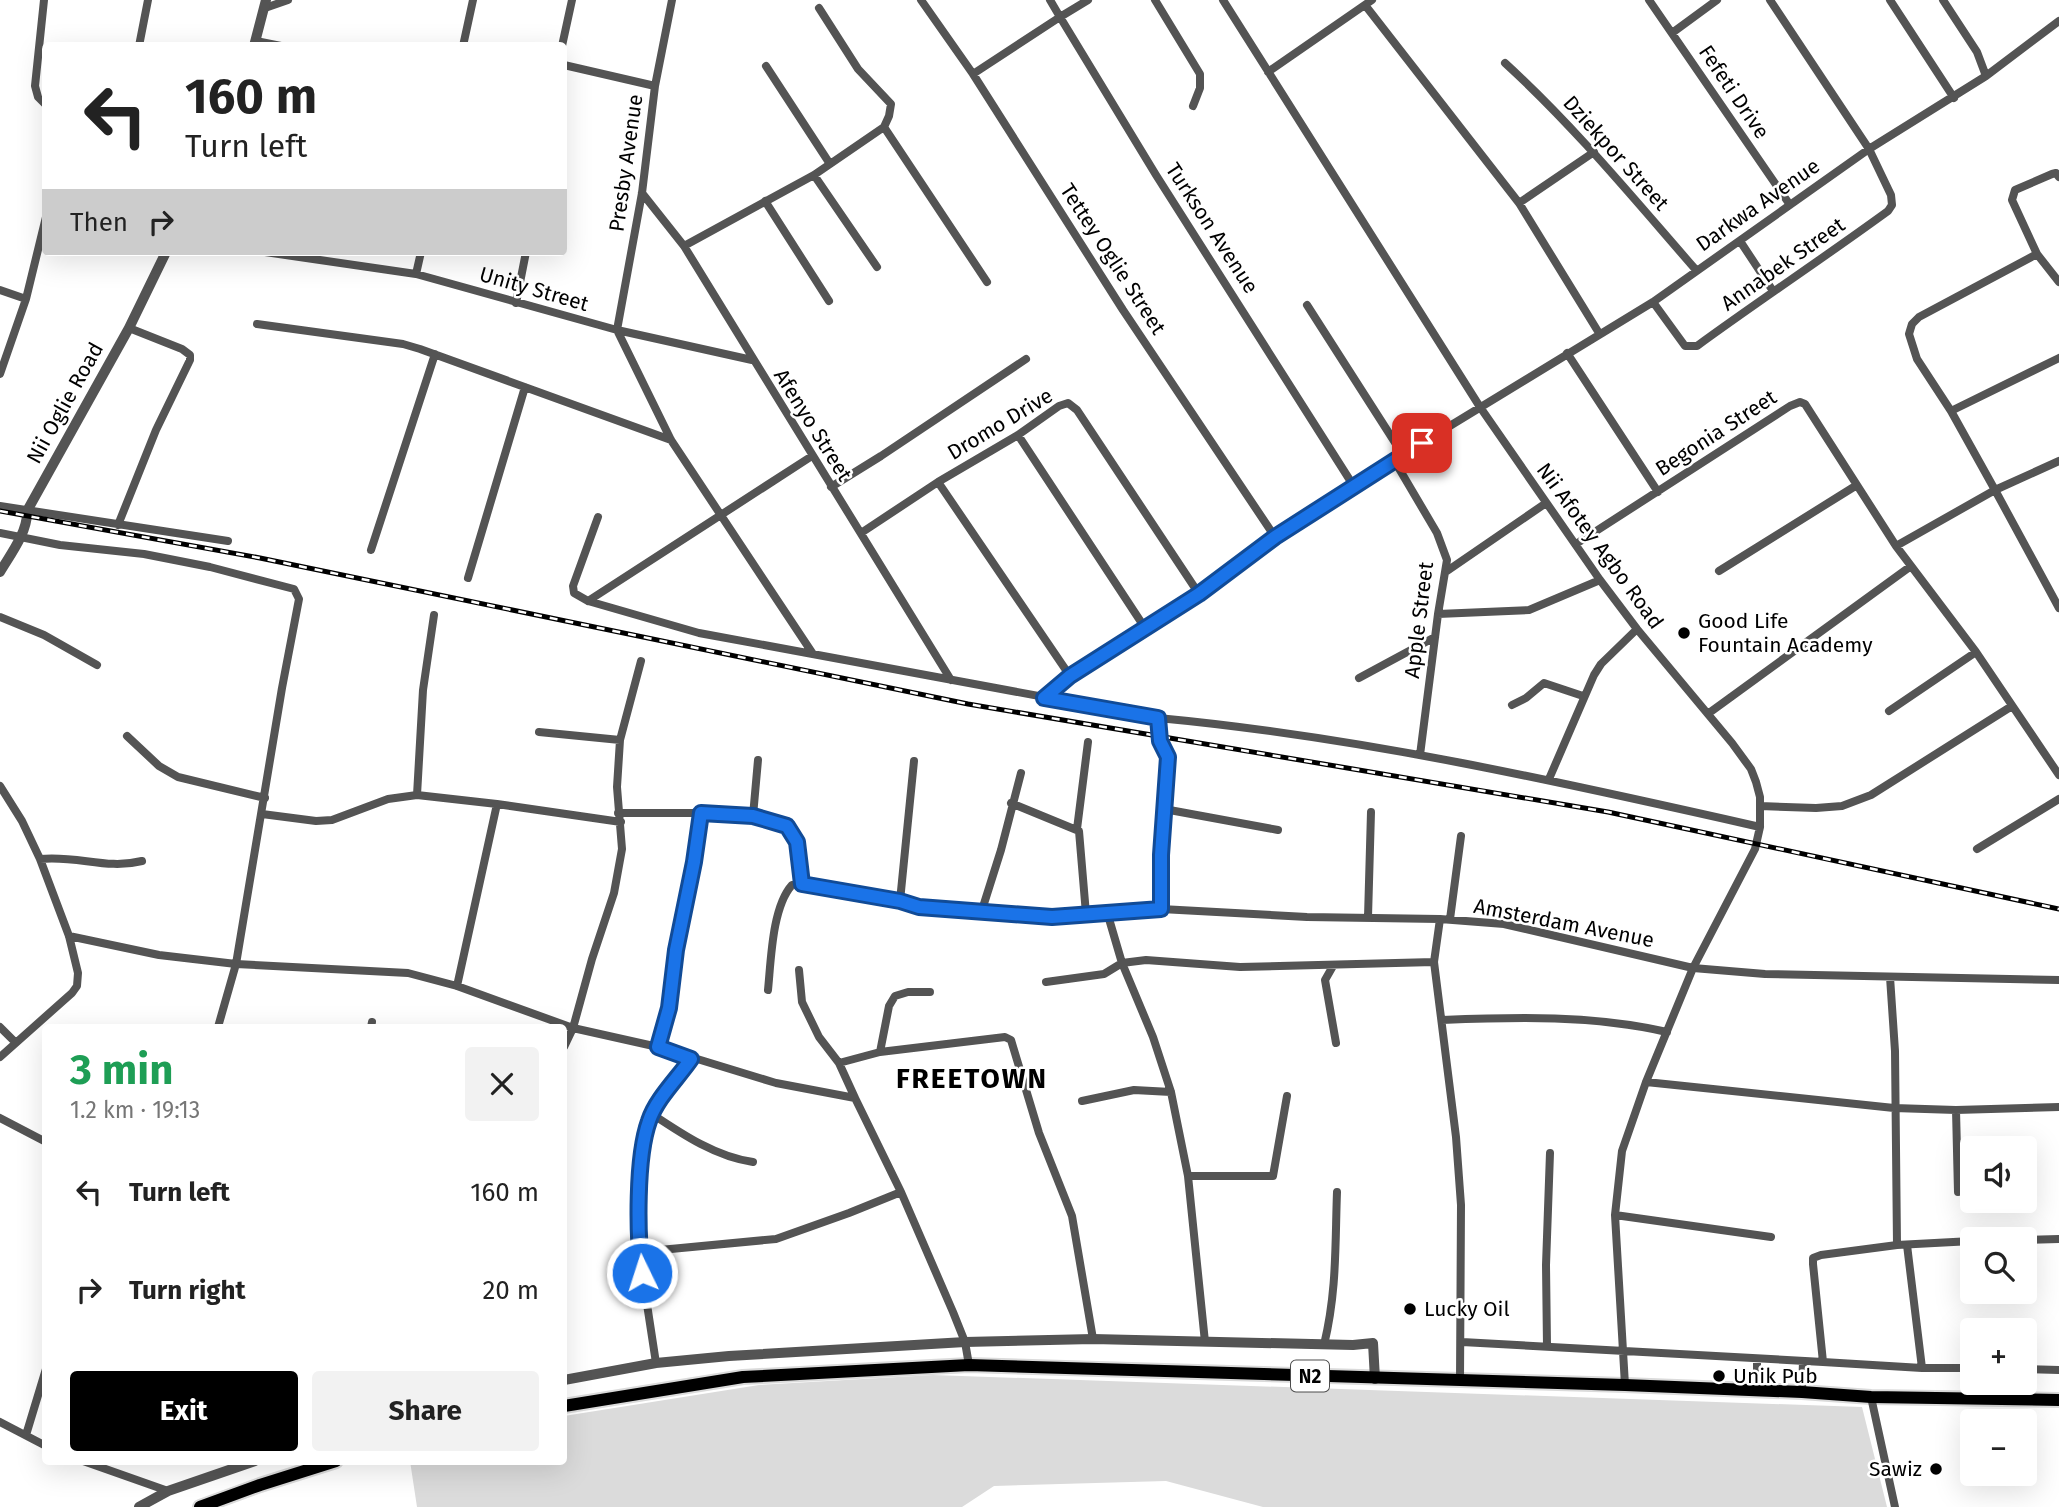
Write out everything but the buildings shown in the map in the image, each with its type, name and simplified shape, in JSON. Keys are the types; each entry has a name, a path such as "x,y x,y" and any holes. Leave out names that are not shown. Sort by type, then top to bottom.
{"highway":[{"name":"N2","path":"567,1406 743,1377 969,1365 1625,1385 1871,1397 2059,1400"},
{"path":"200,1507 323,1465"}],"street":[{"path":"42,100 38,97 36,86 44,0"},
{"path":"140,42 148,0"},
{"path":"255,42 265,4 288,0"},
{"path":"466,42 473,0"},
{"path":"563,42 572,0"},
{"name":"Presby Avenue","path":"617,330 642,192 655,86 672,0"},
{"name":"Tettey Oglie Street","path":"921,0 973,74 1131,321 1275,537"},
{"name":"Turkson Avenue","path":"1050,0 1156,174 1353,485"},
{"path":"973,74 1088,0"},
{"path":"1155,0 1200,74 1200,88 1193,106"},
{"name":"Nii Afotey Agbo Road","path":"1223,0 1480,407 1600,580 1637,629 1709,713 1751,769 1760,797 1760,827 1755,849 1693,968 1646,1082 1622,1152 1615,1215 1625,1385"},
{"name":"Fefeti Drive","path":"1650,0 1790,205"},
{"path":"1672,33 1717,0"},
{"path":"1770,0 1869,149"},
{"path":"1891,0 1954,98"},
{"path":"1943,0 1977,52 1986,76"},
{"path":"1268,72 1368,2 1519,203 1599,333"},
{"path":"684,246 814,175 884,127 890,116 891,104 858,69 819,8"},
{"name":"Darkwa Avenue","path":"1044,698 1070,676 1199,594 1275,537 1353,485 1653,302 1869,149 1954,98 2056,24"},
{"name":"Dziekpor Street","path":"1505,63 1544,98 1594,152 1696,270"},
{"path":"567,66 655,86"},
{"path":"766,66 830,164"},
{"path":"884,127 987,282"},
{"name":"Annabek Street","path":"1653,302 1685,346 1692,348 1843,244 1888,211 1892,205 1891,195 1869,149"},
{"path":"1519,203 1594,152"},
{"path":"2059,177 2056,173 2052,174 2011,194 2038,254 2059,282"},
{"path":"814,175 877,267"},
{"name":"Afenyo Street","path":"642,192 684,246 951,680"},
{"path":"765,201 830,301"},
{"path":"0,374 26,299 42,233"},
{"path":"1740,241 1773,291"},
{"path":"2038,254 1919,317 1912,324 1909,334 1917,359 1951,411 2059,608"},
{"name":"Nii Oglie Road","path":"0,572 20,537 27,511 129,328 164,256"},
{"name":"Unity Street","path":"292,256 416,274 617,330 752,360"},
{"path":"416,274 420,256"},
{"path":"516,303 525,256"},
{"path":"0,290 26,299"},
{"path":"1307,305 1403,455"},
{"path":"257,324 403,344 670,440"},
{"path":"118,525 156,430 190,360 190,355 182,349 129,328"},
{"path":"617,330 670,440 813,654"},
{"path":"1567,353 1658,492"},
{"path":"371,550 435,354"},
{"path":"1951,411 2059,358"},
{"path":"831,487 1026,359"},
{"path":"468,578 525,387"},
{"name":"Begonia Street","path":"1576,544 1790,406 1800,402 1805,404 1896,546 1976,652 2059,775"},
{"name":"Dromo Drive","path":"861,533 938,482 1018,435 1059,406 1068,403 1199,594"},
{"path":"1018,435 1145,628"},
{"path":"588,601 812,456"},
{"name":"Apple Street","path":"1394,460 1437,533 1444,550 1447,571 1438,614 1420,755"},
{"path":"1896,546 1995,490 2059,461"},
{"path":"938,482 1070,676"},
{"path":"1719,572 1857,485"},
{"path":"1447,571 1546,503"},
{"path":"0,506 228,541"},
{"path":"598,517 573,586 574,593 588,601 673,627 1158,718 1235,725 1420,755 1549,779 1760,827"},
{"path":"0,533 60,545 144,554 210,567 294,589 299,599 236,964 219,1024"},
{"path":"1709,713 1911,566"},
{"path":"1438,614 1529,610 1600,580"},
{"path":"416,794 423,690 434,615"},
{"path":"0,618 44,635 97,665"},
{"path":"1549,779 1583,696 1601,664 1637,629"},
{"path":"1359,678 1435,636"},
{"path":"1889,711 1976,652"},
{"path":"567,1041 614,893 622,849 620,740 642,662"},
{"path":"1512,705 1526,698 1544,683 1583,696"},
{"path":"1760,806 1842,806 1871,795 2012,706"},
{"path":"1158,718 1160,741 1168,757 1161,909"},
{"path":"538,733 620,740"},
{"path":"127,736 159,766 178,777 265,798"},
{"path":"1086,915 1081,839 1077,829 1088,742"},
{"path":"753,816 758,760"},
{"path":"900,901 914,761"},
{"path":"982,910 1021,774"},
{"path":"0,786 22,821 40,859 69,936 78,973 77,986 65,999 0,1057"},
{"path":"262,814 316,821 332,820 388,799 416,794 620,818 701,813 753,816 787,826 797,842 802,884 792,885 785,894 776,927 768,990"},
{"path":"1977,849 2059,799"},
{"path":"1011,803 1077,829"},
{"path":"457,986 497,804"},
{"path":"1164,809 1278,830"},
{"path":"1368,917 1371,812"},
{"path":"658,1047 669,1008 676,950 701,813"},
{"path":"1450,919 1461,836"},
{"path":"40,859 71,857 119,865 142,861"},
{"name":"Amsterdam Avenue","path":"802,884 900,901 919,907 1052,917 1161,909 1450,919 1504,924 1693,968 1765,974 2059,980"},
{"path":"1107,912 1122,963 1153,1037 1171,1092 1188,1176 1205,1342"},
{"path":"1440,919 1434,962 1456,1137 1461,1205 1460,1380"},
{"path":"69,936 159,955 236,964 408,973 457,986 562,1024"},
{"path":"1046,982 1104,974 1122,963 1154,960 1240,967 1434,962"},
{"path":"1333,966 1325,980 1336,1043"},
{"path":"799,970 802,1002 819,1037 839,1063 901,1192 965,1342 969,1365"},
{"path":"1890,977 1895,1051 1897,1245"},
{"path":"880,1052 889,1006 895,996 908,992 930,992"},
{"path":"1442,1020 1549,1017 1567,1021 1627,1023 1667,1032"},
{"path":"567,1026 658,1047 776,1083 855,1098"},
{"path":"0,1027 15,1042"},
{"path":"839,1063 880,1052 1005,1037 1011,1040 1039,1133 1072,1216 1093,1339"},
{"path":"656,1363 639,1252 641,1162 652,1114 691,1059"},
{"path":"1646,1082 1894,1108 1956,1110 2059,1107"},
{"path":"1082,1101 1134,1090 1171,1092"},
{"path":"1188,1176 1273,1176 1287,1096"},
{"path":"1956,1110 1958,1192"},
{"path":"652,1114 693,1141 754,1162"},
{"path":"0,1118 42,1140"},
{"path":"1546,1346 1550,1153"},
{"path":"639,1252 776,1239 901,1192"},
{"path":"1324,1345 1332,1312 1337,1260 1337,1192"},
{"path":"1615,1215 1771,1237"},
{"path":"2037,1240 2059,1239"},
{"path":"1823,1362 1813,1258 1897,1245 1960,1242"},
{"path":"1907,1245 1922,1368"},
{"path":"567,1379 656,1363 749,1354 965,1342 1093,1339 1324,1345 1373,1343 1376,1379"},
{"path":"1462,1342 1757,1360 1960,1368"},
{"path":"1757,1360 1757,1390"},
{"path":"1802,1392 1803,1361"},
{"path":"2037,1369 2059,1370"},
{"path":"26,1435 42,1382"},
{"path":"1871,1397 1895,1507"},
{"path":"0,1422 42,1444"},
{"path":"94,1465 168,1491"},
{"path":"139,1507 168,1491 240,1465"}],"shaded area":[{"path":"933,1375 1862,1407 1887,1507 1263,1507 1166,1481 994,1486 962,1507 417,1507 411,1465 567,1465 567,1416 759,1385"}],"railway":[{"path":"0,511 260,558 968,704 1608,812 2059,909"}],"place":[{"name":"Good Life Fountain Academy","path":"1684,633"},
{"name":"Lucky Oil","path":"1410,1309"},
{"name":"Unik Pub","path":"1719,1376"},
{"name":"Sawiz","path":"1936,1469"}],"district":[{"name":"FREETOWN","path":"972,1078"}],"route":[{"path":"642,1273 639,1252 641,1162 648,1122 691,1059 658,1047 669,1008 676,950 701,813 753,816 787,826 797,842 802,884 900,901 919,907 1052,917 1161,909 1161,855 1168,757 1160,741 1158,718 1044,698 1070,676 1199,594 1275,537 1422,443"}]}
